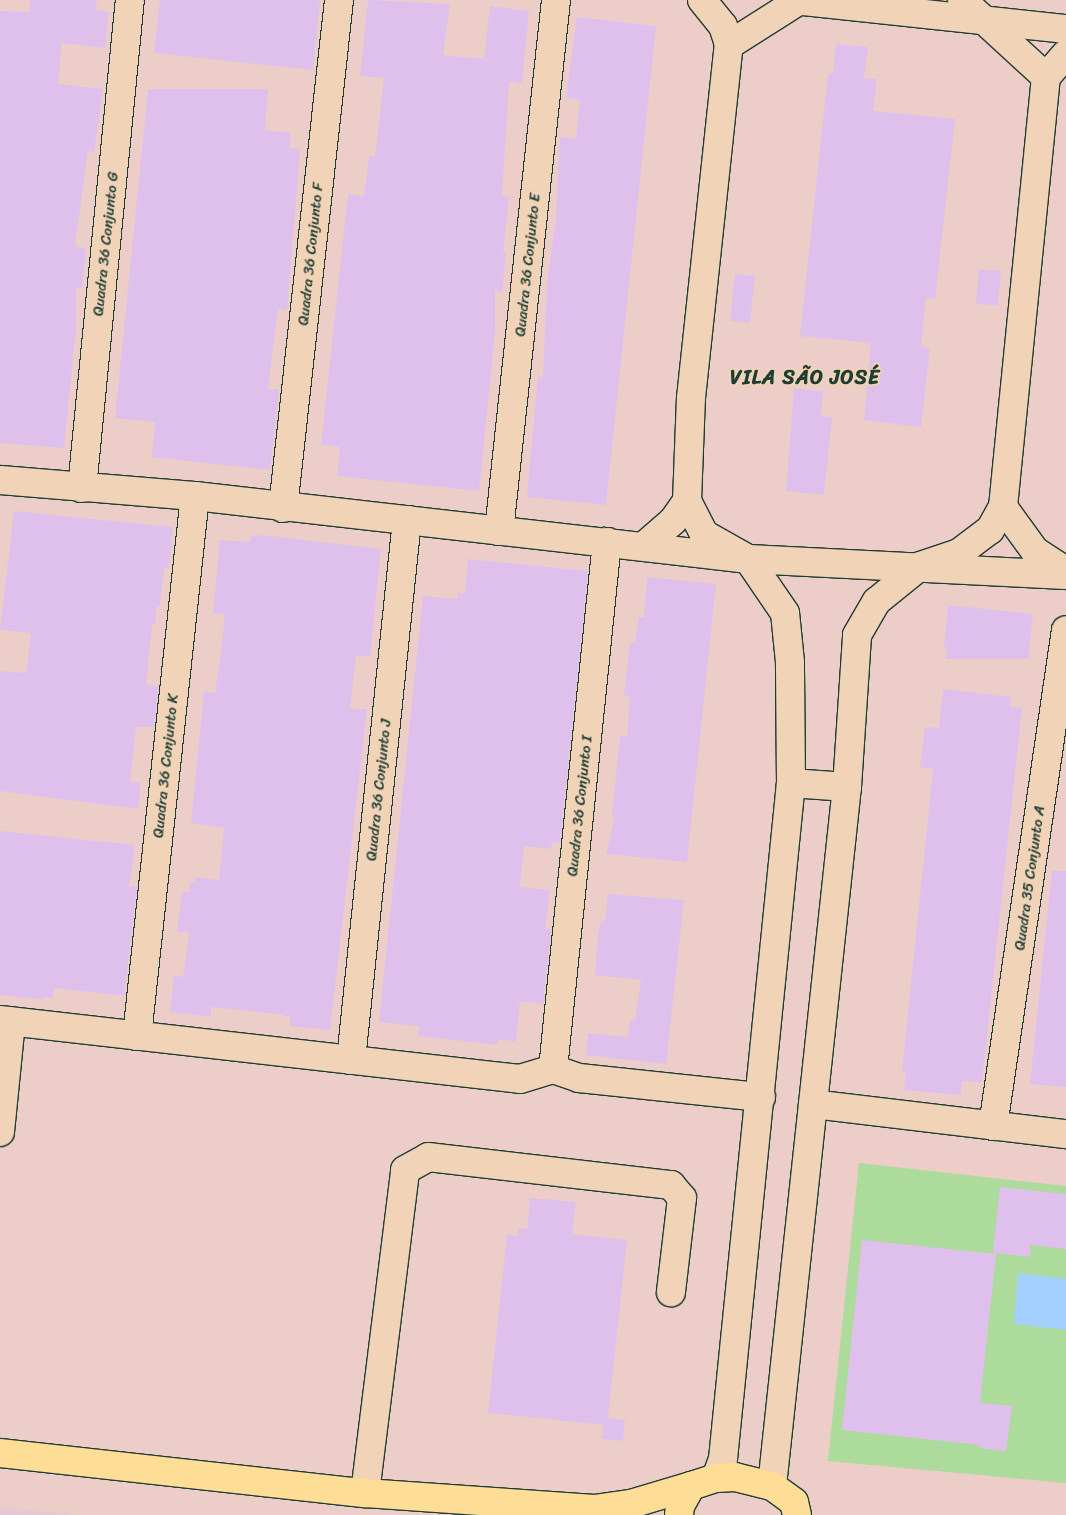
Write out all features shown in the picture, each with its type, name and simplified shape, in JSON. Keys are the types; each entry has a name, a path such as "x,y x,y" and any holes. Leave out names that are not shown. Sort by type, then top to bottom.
{"main road":[{"path":"0,1453 365,1492 602,1512 704,1482 735,1476 772,1486 800,1511"},
{"path":"679,1515 680,1506 704,1482"}],"street":[{"name":"Quadra 36 Conjunto G","path":"82,488 130,0"},
{"name":"Quadra 36 Conjunto F","path":"283,508 339,0"},
{"name":"Quadra 36 Conjunto E","path":"499,531 556,0"},
{"path":"702,0 723,26 729,45 691,398 687,501 704,534 748,559 784,613 790,662 791,783 761,1097 723,1459 704,1482"},
{"path":"794,0 1066,29"},
{"path":"729,45 800,0"},
{"path":"962,0 987,20 1046,77"},
{"path":"772,1486 847,787 857,635 877,601 920,566 959,553 990,530 1003,507 1046,77 1066,54"},
{"path":"0,480 196,496 283,508 407,520 748,559 920,566 1066,575"},
{"name":"Quadra 36 Conjunto K","path":"136,1036 196,496"},
{"path":"644,546 673,521 687,501"},
{"path":"1003,507 1035,551 1066,571"},
{"name":"Quadra 36 Conjunto J","path":"351,1060 407,520"},
{"name":"Quadra 36 Conjunto I","path":"553,1069 606,542"},
{"name":"Quadra 35 Conjunto A","path":"994,1126 1066,630"},
{"path":"791,783 847,787"},
{"path":"0,1132 5,1021 520,1079 553,1069 579,1078 761,1097"},
{"path":"813,1104 1066,1134"},
{"path":"365,1492 405,1170 428,1157 671,1184 682,1198 671,1292"}],"shaded area":[{"path":"0,1507 77,1515 0,1515"}],"green space":[{"path":"859,1163 1066,1186 1066,1483 828,1461"}],"water":[{"path":"1018,1273 1066,1279 1066,1330 1014,1324"}],"building":[{"path":"30,0 97,0 95,10 109,12 105,48 62,43 58,84 103,89 94,152 88,151 75,246 86,249 82,289 76,287 76,328 64,448 0,443 0,11 29,12"},
{"path":"160,0 320,0 313,70 154,53"},
{"path":"368,0 450,4 443,55 484,59 490,6 529,11 522,83 509,81 502,196 509,197 503,252 506,252 502,292 495,290 495,332 479,491 337,476 340,447 321,445 348,194 364,196 369,156 375,157 384,78 360,76"},
{"path":"577,17 656,26 606,505 527,497 538,376 543,378 547,282 556,217 560,137 576,139 580,100 566,97"},
{"path":"836,44 868,47 864,78 877,79 873,111 955,119 935,299 926,298 921,346 930,349 921,427 864,420 871,343 800,336 828,74 833,74"},
{"path":"148,89 268,89 265,130 291,133 289,148 300,149 287,310 278,309 268,389 279,389 270,470 152,457 155,422 115,418"},
{"path":"979,269 1001,271 998,306 976,304"},
{"path":"735,274 755,276 750,323 730,321"},
{"path":"794,388 823,391 821,416 832,417 824,495 786,491"},
{"path":"14,511 173,527 169,568 164,568 160,606 157,606 155,624 152,624 146,684 158,687 154,727 136,727 130,782 141,783 138,809 0,791 0,671 26,673 31,633 0,630"},
{"path":"261,535 381,549 370,657 356,655 350,709 367,709 330,1030 290,1026 290,1017 278,1014 211,1007 211,1017 170,1012 174,976 183,977 189,932 177,932 182,892 189,892 190,883 195,883 196,877 219,880 224,828 191,823 204,692 215,693 225,614 213,613 220,540 250,542 250,536"},
{"path":"468,559 588,571 560,843 552,842 551,849 524,846 520,887 550,890 545,929 551,929 543,1004 520,1001 516,1042 498,1039 497,1045 418,1036 419,1026 379,1022 423,596 457,599 458,593 465,593"},
{"path":"647,577 716,584 687,862 606,854 615,817 612,816 620,736 627,737 630,697 624,696 630,643 635,643 639,617 644,617"},
{"path":"948,605 1033,614 1028,659 946,659 947,649 944,649"},
{"path":"943,689 1011,697 1010,707 1022,708 982,1082 962,1081 961,1095 904,1090 906,1071 902,1071 933,769 920,767 925,727 939,728"},
{"path":"0,831 135,845 129,886 137,886 124,996 54,988 53,998 44,997 44,1000 0,995"},
{"path":"1052,871 1066,871 1066,1087 1030,1084"},
{"path":"608,894 684,900 666,1064 586,1055 588,1033 628,1037 630,1020 635,1020 641,980 595,975 598,934 601,921 605,922"},
{"path":"1000,1187 1066,1194 1066,1249 1030,1245 1031,1257 993,1253"},
{"path":"530,1198 576,1202 572,1234 627,1240 608,1418 625,1420 623,1441 602,1439 603,1425 488,1413 507,1235 518,1236 519,1228 527,1229"},
{"path":"862,1240 996,1254 980,1403 1012,1406 1006,1451 980,1448 980,1445 842,1430"}],"district":[{"name":"VILA SÃO JOSÉ","path":"805,377"}]}
